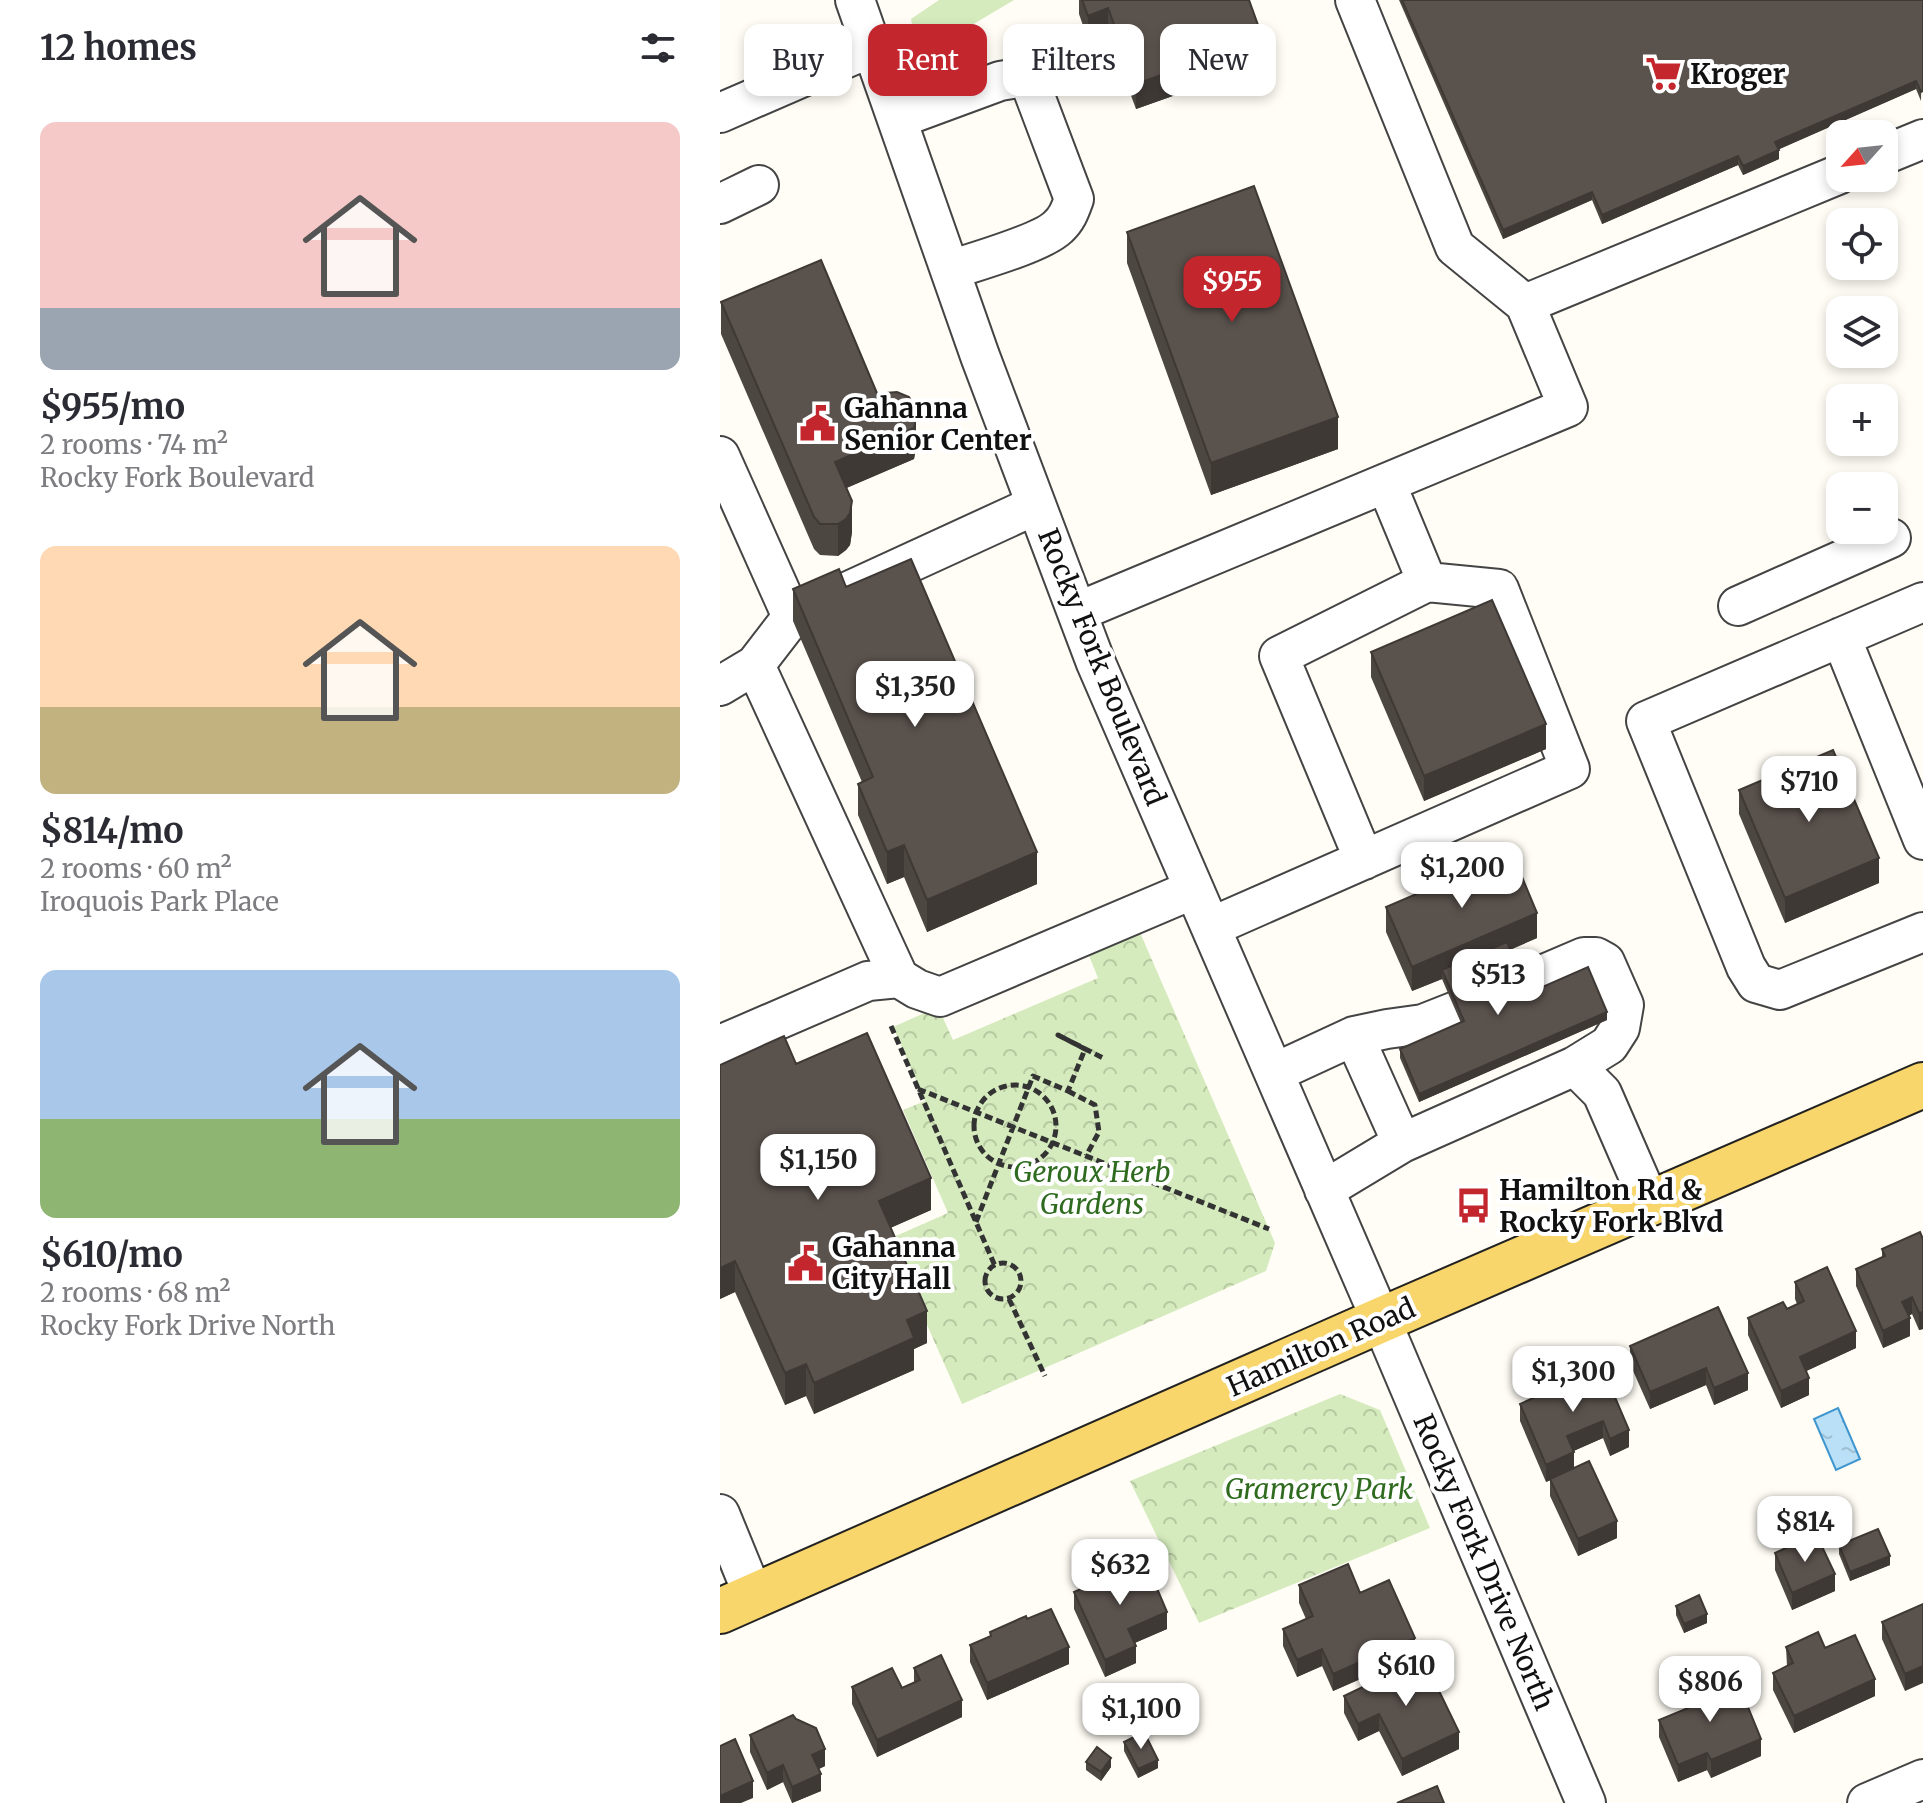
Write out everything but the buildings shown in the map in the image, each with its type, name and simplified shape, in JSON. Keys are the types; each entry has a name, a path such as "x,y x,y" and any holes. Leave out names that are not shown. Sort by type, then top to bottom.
{"main road":[{"name":"Hamilton Road","path":"737,1604 1923,1085"}],"street":[{"name":"Rocky Fork Boulevard","path":"855,0 868,36"},
{"path":"1077,612 1568,407 1525,304 1455,247 1355,0"},
{"path":"720,113 868,49"},
{"path":"897,119 1000,81 1024,77 1032,88 1074,199 1067,218 1056,230 950,270"},
{"name":"Rocky Fork Boulevard","path":"889,96 1096,663 1381,1320"},
{"path":"1898,149 1923,139"},
{"path":"1525,304 1826,180"},
{"path":"720,204 759,185"},
{"path":"720,456 792,617"},
{"path":"1386,483 1427,582"},
{"path":"720,686 755,665 792,617 1036,505"},
{"path":"1738,606 1878,544"},
{"path":"1211,927 1364,860 1570,769 1499,589 1427,582 1279,656 1364,860"},
{"path":"1923,602 1646,721 1746,967 1756,983 1780,990 1923,932"},
{"path":"1841,637 1923,840"},
{"path":"755,665 899,978 917,989 940,997 1194,889"},
{"path":"1324,1190 1402,1143 1575,1066 1609,1045 1620,1028 1624,1005 1605,962 1596,957 1584,957 1521,984"},
{"path":"720,1045 868,981 899,978"},
{"path":"1274,1073 1354,1036 1423,1024 1456,1011"},
{"path":"1354,1036 1402,1143"},
{"path":"1575,1066 1602,1093 1650,1203"},
{"name":"Rocky Fork Drive North","path":"1381,1320 1586,1803"},
{"path":"720,1514 737,1604"},
{"path":"1867,1803 1923,1779"}],"path":[{"path":"891,1026 995,1266"},
{"path":"1068,1091 1085,1049 1058,1035 1103,1058"},
{"path":"976,1222 1033,1076 1095,1105 1099,1132 1086,1156"},
{"path":"1009,1085 1029,1087 1046,1099 1053,1111 1056,1123 1053,1143 1040,1159 1029,1165 1016,1168 999,1165 981,1150 974,1137 976,1112 995,1089 1009,1085"},
{"path":"918,1089 1269,1229"},
{"path":"1006,1263 1019,1274 1019,1291 1009,1299 993,1296 986,1287 987,1274 995,1266 1006,1263"},
{"path":"1009,1299 1045,1376"}],"green space":[{"path":"939,0 1014,0 974,24 912,24 911,19"},
{"name":"Geroux Herb Gardens","path":"1132,914 1275,1243 1266,1271 962,1404 889,1239 948,1213 903,1110 925,1101 893,1027 938,1007 953,1040 1098,978 1081,936"},
{"name":"Gramercy Park","path":"1340,1394 1380,1410 1430,1528 1199,1623 1130,1481"}],"water":[{"path":"1838,1408 1860,1459 1836,1470 1814,1419"}],"place":[{"name":"Kroger","path":"1664,74"},
{"name":"Gahanna Senior Center","path":"818,424"},
{"name":"Hamilton Rd & Rocky Fork Blvd","path":"1473,1206"},
{"name":"Gahanna City Hall","path":"806,1263"}]}
